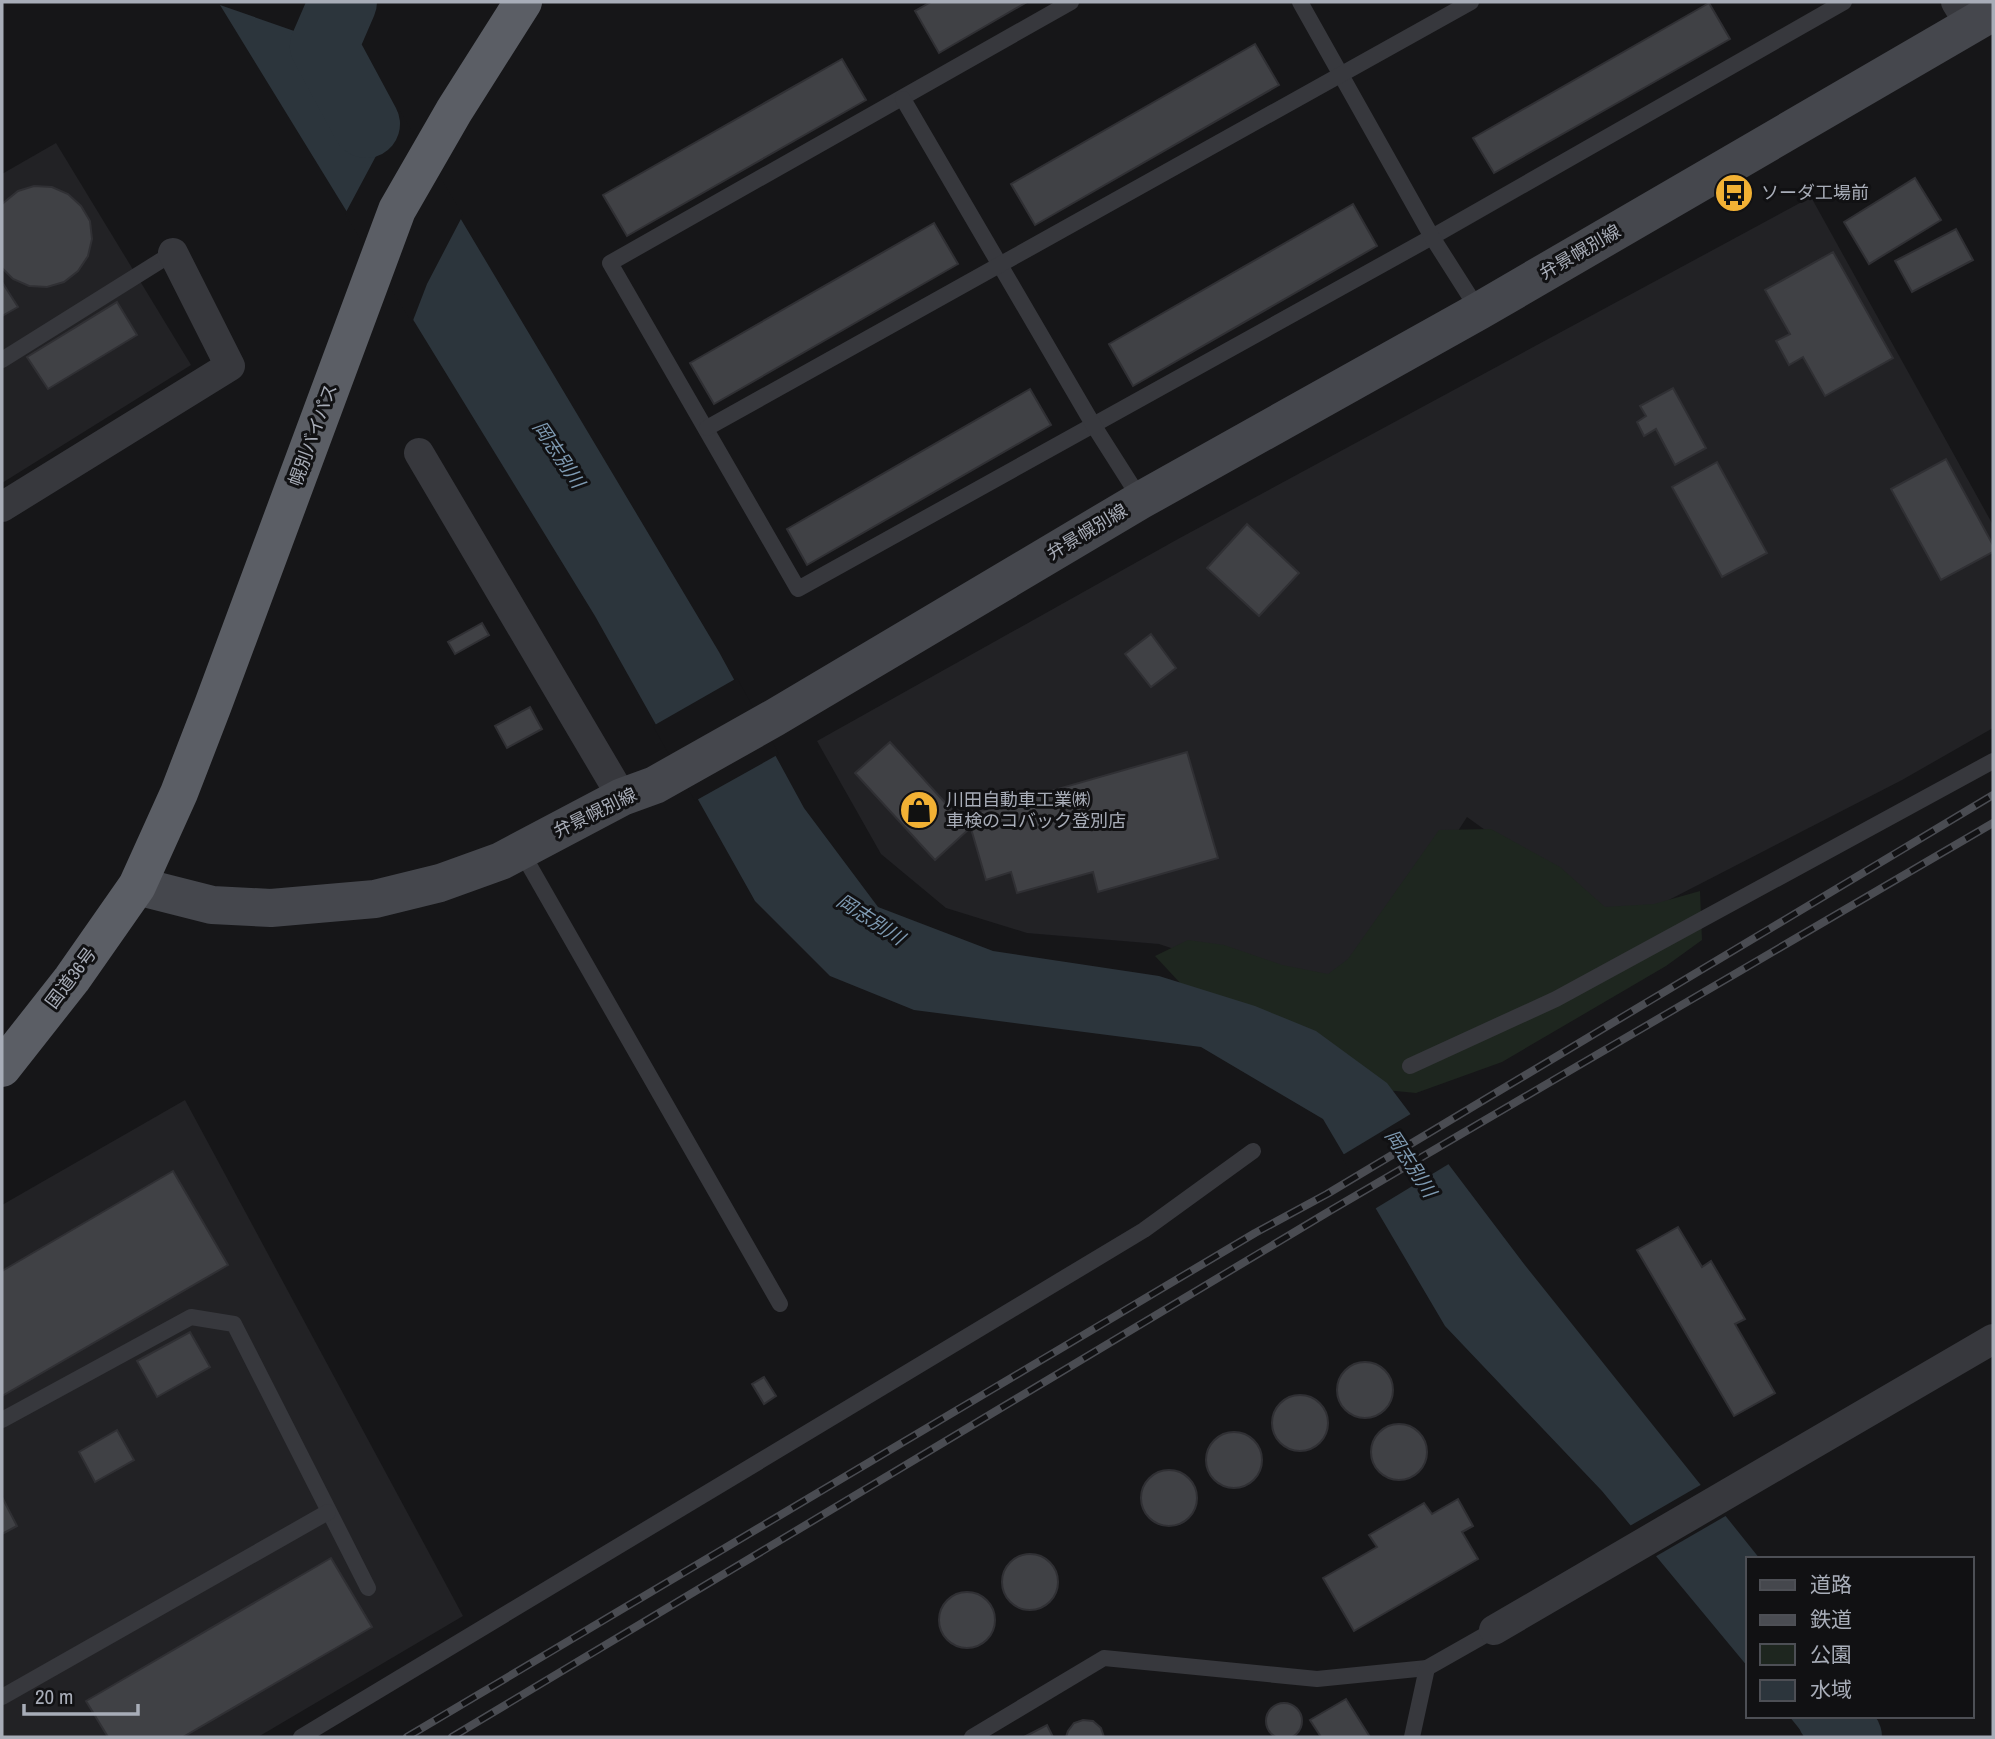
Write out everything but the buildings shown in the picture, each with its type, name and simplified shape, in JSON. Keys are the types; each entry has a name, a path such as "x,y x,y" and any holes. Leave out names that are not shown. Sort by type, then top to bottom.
{"highway":[{"name":"幌別バイパス","path":"137,886 179,793 397,210 454,111 523,2"},
{"name":"国道36号","path":"2,1068 72,978 137,886"}],"main road":[{"name":"弁景幌別線","path":"137,886 212,905 271,908 375,899 440,883 501,861 774,718 1141,500 1479,311 1973,13"}],"street":[{"path":"2,507 230,366 173,253"},
{"path":"419,453 638,791"},
{"path":"1494,1630 1993,1339"}],"lane":[{"path":"1071,2 611,263 798,589 1432,237 1844,2"},
{"path":"1300,2 1432,237 1479,311"},
{"path":"707,428 1471,2"},
{"path":"903,99 1094,426 1141,500"},
{"path":"2,360 173,253"},
{"path":"1410,1066 1556,999 1993,761"},
{"path":"521,850 780,1304"},
{"path":"302,1737 1144,1230 1253,1151"},
{"path":"2,1420 191,1317 234,1324 368,1587"},
{"path":"2,1697 328,1512"},
{"path":"972,1737 1104,1658 1317,1679 1427,1668 1494,1630"},
{"path":"1412,1737 1427,1668"}],"shaded area":[{"path":"56,143 191,365 2,483 2,174"},
{"path":"1811,197 1993,525 1993,728 1902,780 1628,921 1609,919 1467,817 1345,1006 1159,944 1027,933 946,908 881,854 817,741 1178,539"},
{"path":"185,1100 463,1616 258,1737 2,1737 2,1205"}],"green space":[{"path":"1491,829 1560,867 1605,907 1654,904 1700,891 1702,940 1666,966 1502,1062 1416,1093 1375,1089 1194,998 1155,956 1188,940 1224,945 1282,965 1328,974 1348,959 1439,830"}],"water":[{"path":"220,5 363,55 719,652 804,808 878,907 993,951 1159,976 1255,1006 1316,1031 1387,1083 1524,1264 1758,1557 1746,1557 1746,1665 1602,1491 1445,1326 1323,1119 1201,1047 914,1010 830,976 755,901 595,616"},
{"path":"1791,1718 1844,1718 1815,1737 1806,1737"}],"pier":[{"path":"400,111 463,215 427,284 412,323 345,214"},
{"path":"737,678 779,754 695,801 653,726"},
{"path":"1414,1112 1452,1162 1373,1210 1341,1156"},
{"path":"1704,1483 1729,1514 1653,1558 1628,1527"}],"waterway":[{"name":"岡志別川","path":"343,2 324,46 366,124"},
{"name":"岡志別川","path":"1833,1718 1848,1737"}],"railway":[{"path":"407,1737 1255,1233 1327,1194 1993,795"},
{"path":"452,1737 1333,1209 1993,823"}],"place":[{"name":"ソーダ工場前","path":"1734,193"},
{"name":"川田自動車工業㈱ 車検のコバック登別店","path":"919,810"}]}
